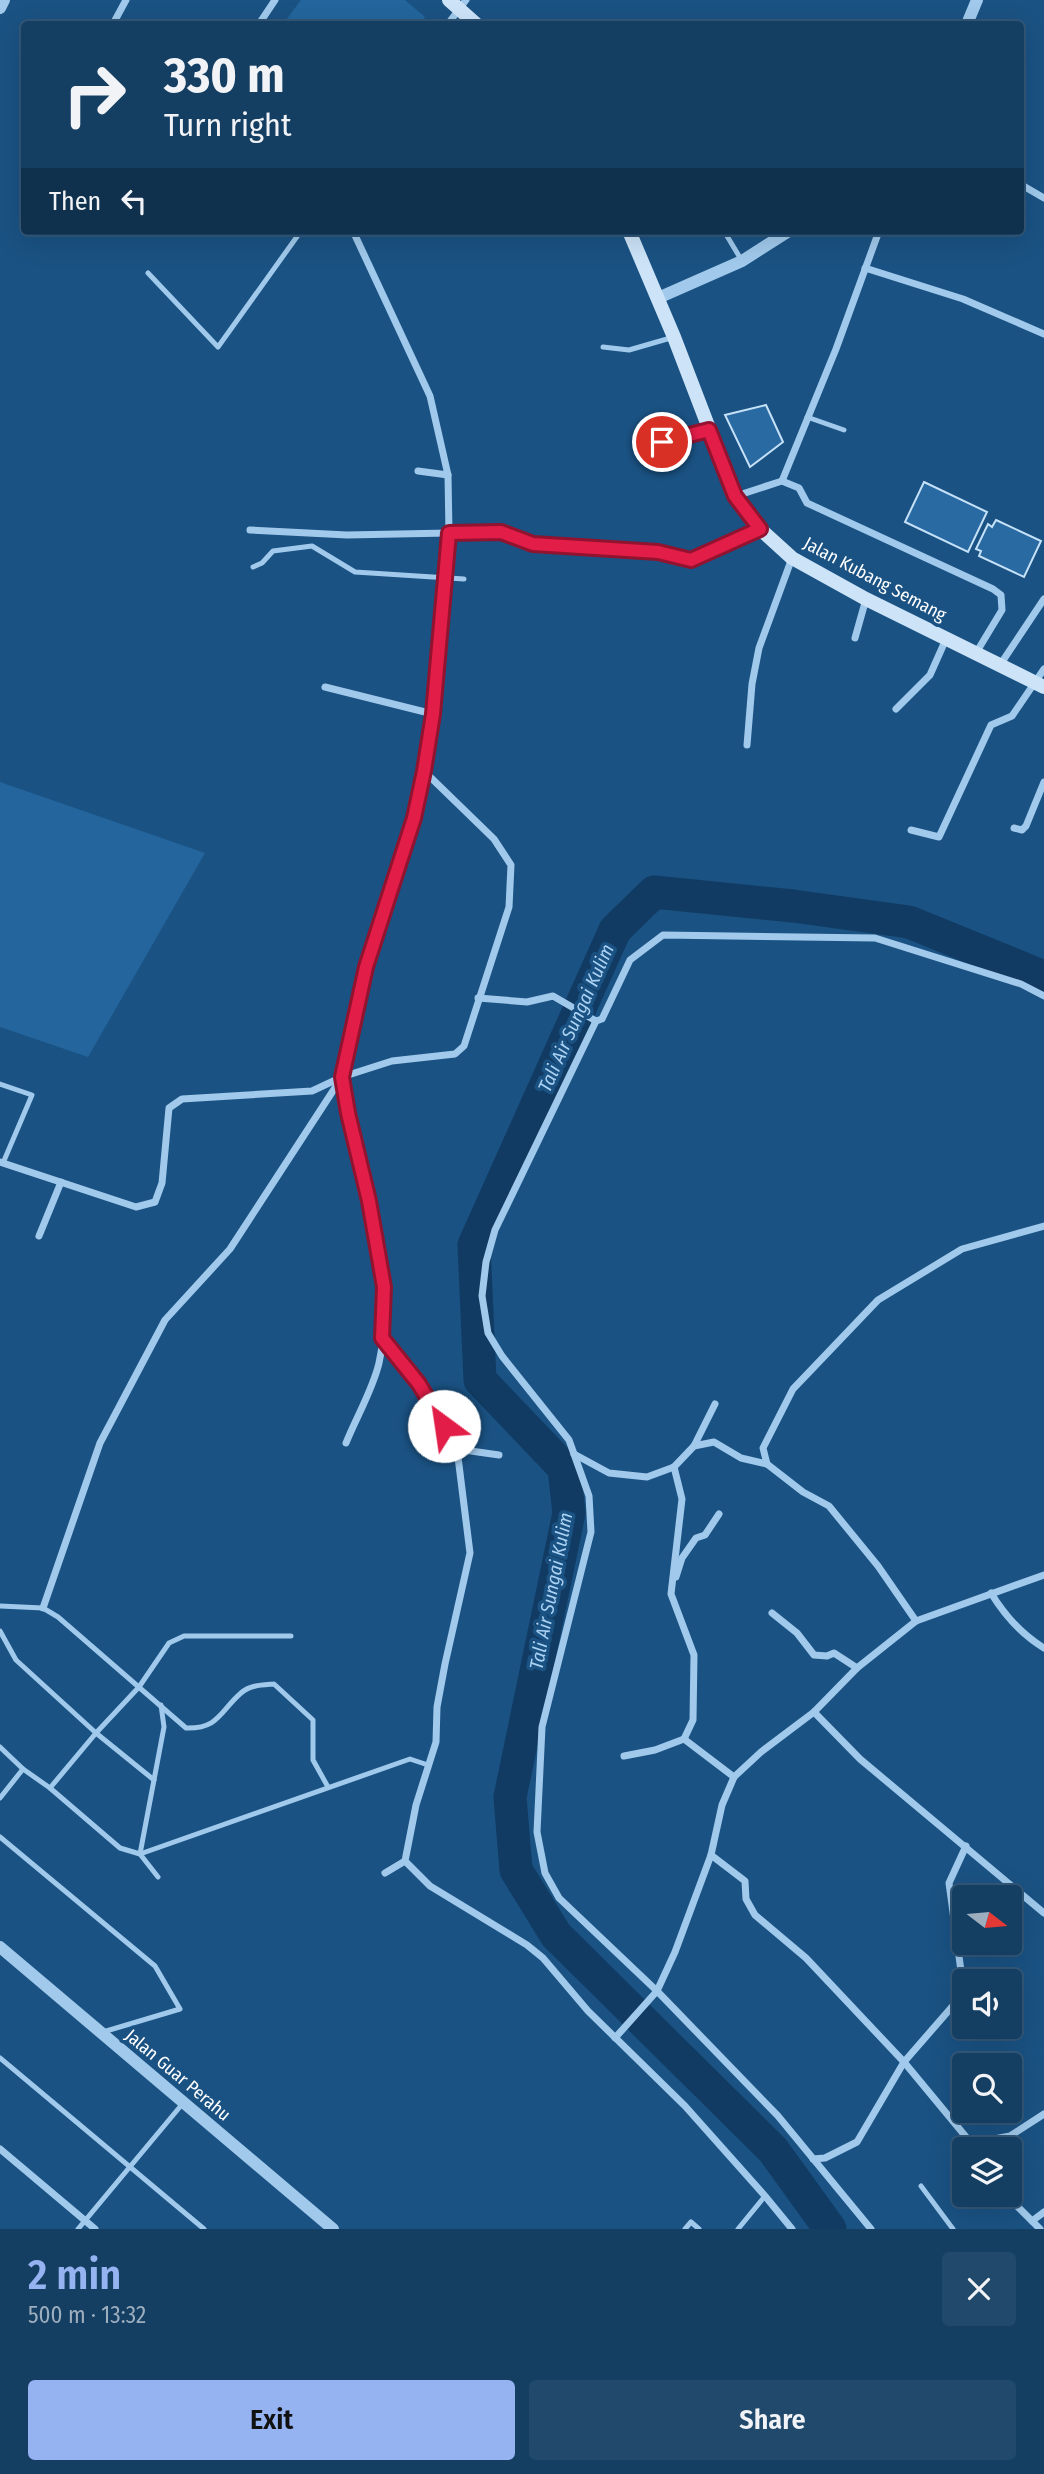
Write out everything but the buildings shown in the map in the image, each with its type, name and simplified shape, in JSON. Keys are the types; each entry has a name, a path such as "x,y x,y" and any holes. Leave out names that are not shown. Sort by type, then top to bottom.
{"main road":[{"path":"458,3 473,21"},
{"name":"Jalan Kubang Semang","path":"631,235 674,337 735,496 760,529 792,558 946,639 1039,684"}],"street":[{"path":"0,8 4,0"},
{"path":"115,21 126,0"},
{"path":"261,21 275,0"},
{"path":"968,21 977,0"},
{"path":"449,21 458,3"},
{"path":"1024,186 1044,198"},
{"path":"43,1608 100,1443 165,1320 230,1249 342,1077 366,967 414,818 433,714 449,533 449,475 430,396 355,235"},
{"path":"658,298 741,261 783,235"},
{"path":"782,481 836,349 877,235"},
{"path":"865,268 963,299 1044,334"},
{"path":"418,471 449,475"},
{"path":"735,496 782,481 799,488 807,503 993,589 1001,595 1002,610 976,653"},
{"path":"250,530 347,535 449,533"},
{"path":"747,745 752,684 759,648 792,558"},
{"path":"855,638 866,598"},
{"path":"1000,665 1044,600"},
{"path":"896,709 930,675 946,639"},
{"path":"911,830 939,837 991,725 1012,716 1039,684 1044,669"},
{"path":"325,687 433,714"},
{"path":"1,1162 136,1207 155,1202 162,1183 169,1108 182,1099 312,1091 342,1077 392,1061 455,1054 464,1046 509,907 511,865 494,839 424,771"},
{"path":"1014,828 1022,830 1026,826 1044,782"},
{"path":"478,998 527,1002 553,996 593,1018 602,1019 629,960 663,935 875,938 1021,984 1044,996"},
{"path":"593,1018 495,1230 486,1262 482,1296 488,1332 502,1356 569,1440 589,1496 591,1532 542,1727 537,1832 545,1873 559,1898 778,2116 871,2229"},
{"path":"342,1077 369,1201 384,1287 378,1365 346,1443"},
{"path":"39,1236 61,1182"},
{"path":"767,1464 763,1448 793,1389 878,1300 962,1249 1044,1226"},
{"path":"382,1338 419,1384 457,1449 470,1553 444,1664 437,1707 436,1742 416,1805 405,1861 385,1873"},
{"path":"574,1453 609,1473 648,1477 674,1467 694,1446 715,1404"},
{"path":"694,1446 714,1443 741,1458 767,1464 803,1492 829,1506 878,1566 916,1621"},
{"path":"457,1449 499,1455"},
{"path":"624,1756 655,1750 684,1739 693,1720 694,1655 671,1594 682,1499 674,1467"},
{"path":"671,1594 682,1558 696,1538 705,1535 719,1514"},
{"path":"615,2038 655,1992 675,1952 711,1855 722,1805 734,1777 761,1752 814,1712 857,1668 916,1621 1044,1575"},
{"path":"991,1592 1028,1638 1044,1648"},
{"path":"772,1613 797,1633 814,1655 827,1656 834,1653 857,1668"},
{"path":"814,1712 860,1759 1044,1913"},
{"path":"684,1739 734,1777"},
{"path":"813,2159 825,2158 857,2141 904,2062 964,1993 949,1882 966,1846"},
{"path":"711,1855 745,1881 746,1899 755,1915 806,1958 904,2062 966,2137"},
{"path":"405,1861 430,1886 527,1945 543,1958 615,2038 685,2106 792,2229"},
{"name":"Jalan Guar Perahu","path":"0,1947 333,2229"},
{"path":"1006,2137 1044,2114"},
{"path":"0,2149 95,2229"},
{"path":"1018,2207 1040,2229"},
{"path":"1032,2221 1044,2212"}],"lane":[{"path":"148,272 218,347 298,235"},
{"path":"726,235 741,261"},
{"path":"603,348 629,350 674,337"},
{"path":"807,417 844,430"},
{"path":"650,437 662,442 709,430"},
{"path":"449,533 501,532 533,544 658,552 691,560 760,529"},
{"path":"253,567 262,563 273,551 312,546 355,572 464,579"},
{"path":"0,1084 32,1095 1,1162"},
{"path":"0,1606 43,1608 58,1616 186,1728 200,1729 222,1716 242,1692 254,1686 274,1684 313,1720 313,1760 328,1787"},
{"path":"0,1631 16,1660 154,1780"},
{"path":"50,1788 96,1732 139,1687 169,1643 184,1636 291,1636"},
{"path":"159,1877 141,1854 164,1727 161,1705"},
{"path":"0,1747 120,1848 141,1854 410,1759 428,1765"},
{"path":"0,1798 23,1769"},
{"path":"0,1837 155,1966 180,2009 100,2033"},
{"path":"0,2058 204,2229"},
{"path":"78,2229 184,2102"},
{"path":"921,2186 953,2229"},
{"path":"738,2229 765,2196"},
{"path":"685,2229 691,2222 699,2229"}],"shaded area":[{"path":"301,0 405,0 425,17 422,21 285,21"},
{"path":"0,782 205,853 88,1057 0,1027"}],"waterway":[{"name":"Tali Air Sungai Kulim","path":"830,2229 773,2150 556,1935 516,1870 510,1797 569,1513 564,1468 480,1380 474,1245 615,930 654,892 793,906 909,922 1044,977"}],"route":[{"path":"444,1426 419,1384 382,1338 384,1287 369,1201 342,1077 366,967 414,818 424,771 433,714 449,533 501,532 533,544 658,552 691,560 760,529 735,496 709,430 662,442"}]}
